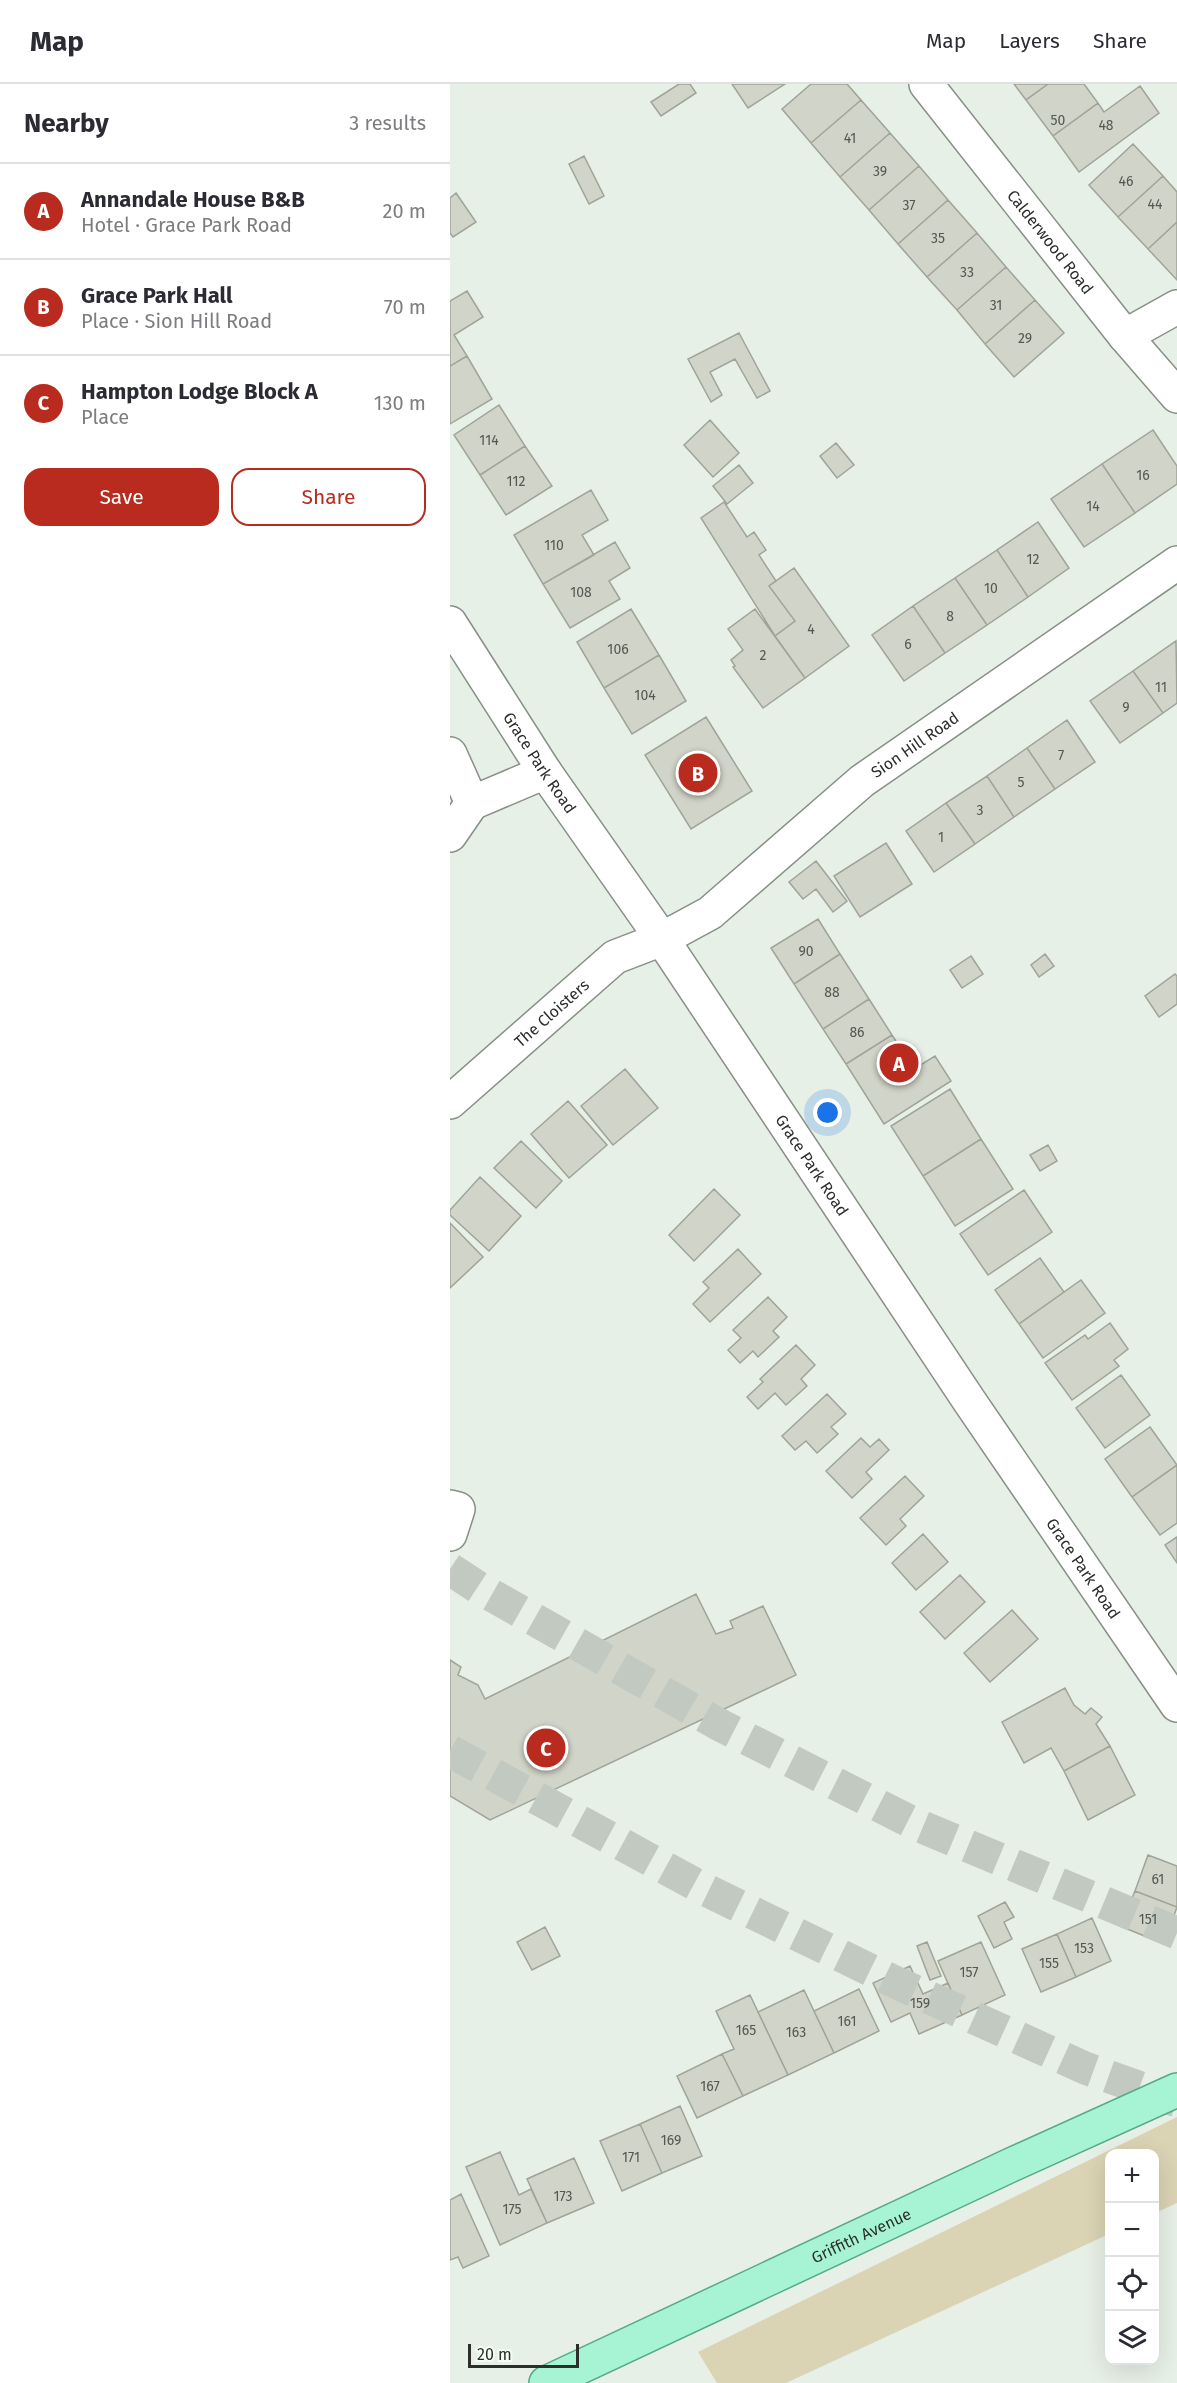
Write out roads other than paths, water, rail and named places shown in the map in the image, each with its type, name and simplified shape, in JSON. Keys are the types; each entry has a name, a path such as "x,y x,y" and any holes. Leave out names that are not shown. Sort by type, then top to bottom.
{"main road":[{"name":"Griffith Avenue","path":"553,2382 1011,2165 1177,2090"}],"street":[{"name":"Calderwood Road","path":"926,84 1125,336 1177,396"},
{"path":"1125,336 1177,307"},
{"name":"Sion Hill Road","path":"662,939 710,913 862,781 1177,563"},
{"name":"Grace Park Road","path":"450,623 545,772 662,939 963,1392 1177,1705"},
{"path":"450,754 461,802 450,835"},
{"path":"461,802 545,772"},
{"name":"The Cloisters","path":"450,1102 615,957 662,939"},
{"path":"450,1507 458,1509 450,1534"}],"tunnel":[{"path":"450,1569 479,1588 718,1724 915,1824 1177,1933"},
{"path":"450,1751 702,1888 897,1983 1085,2068 1177,2101"}],"place":[{"name":"Grace Park Hall","path":"698,773"},
{"name":"Annandale House B&B","path":"899,1063"},
{"name":"Hampton Lodge Block A","path":"546,1748"}]}
